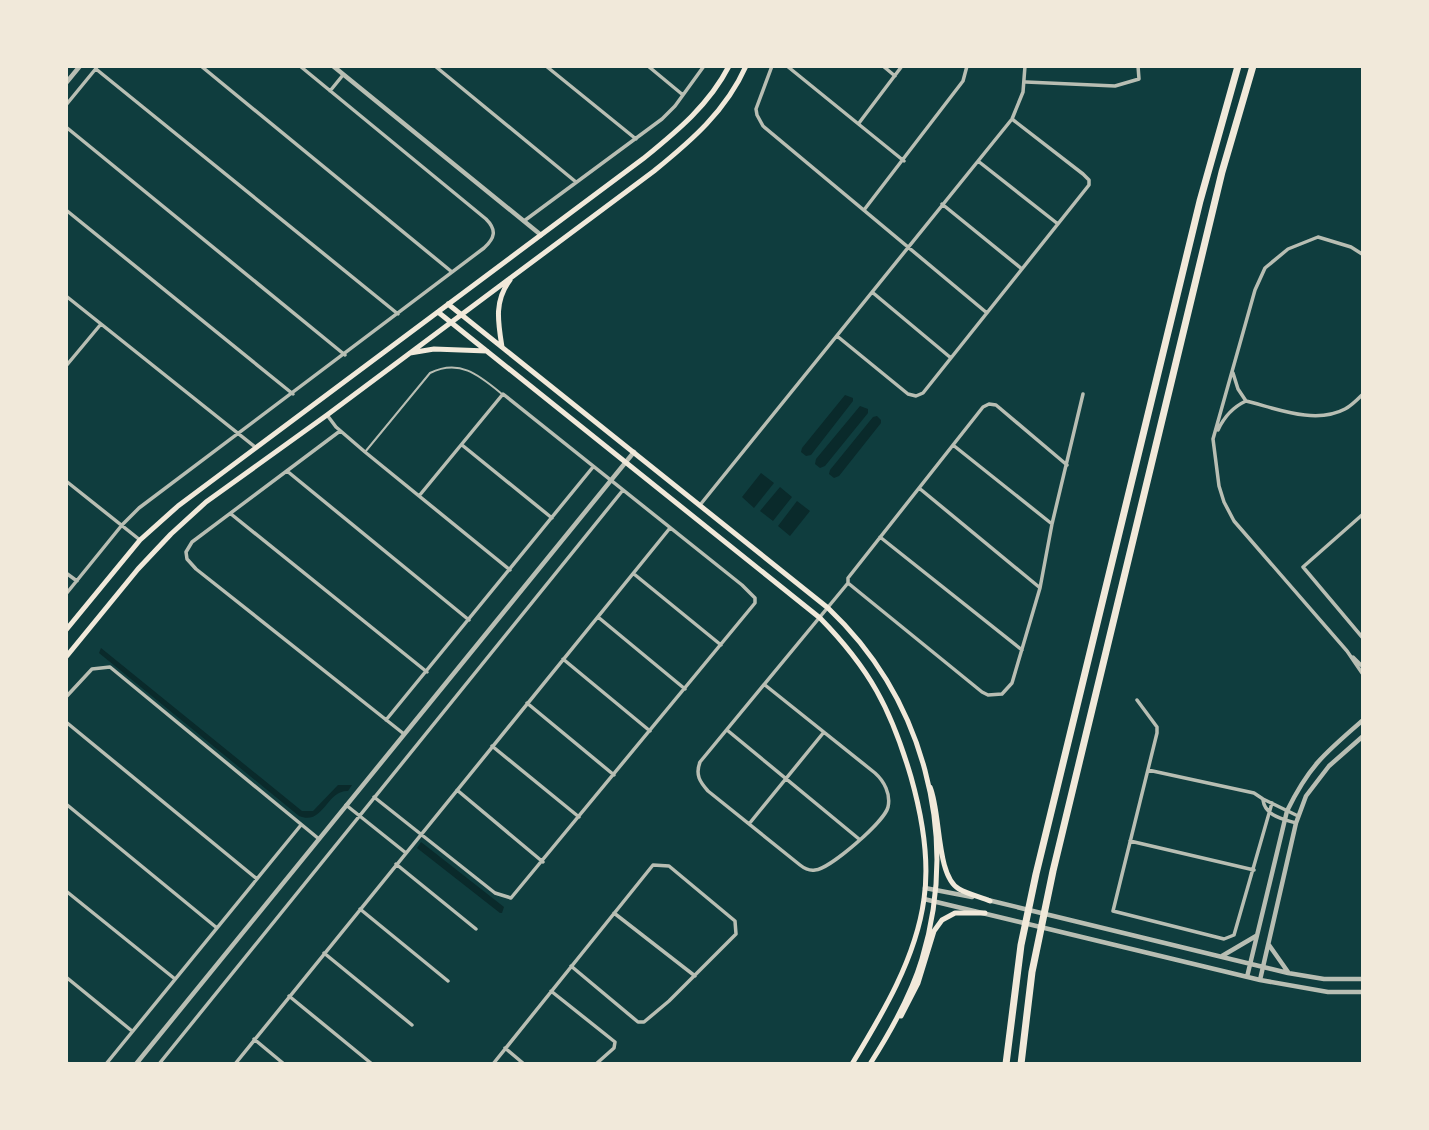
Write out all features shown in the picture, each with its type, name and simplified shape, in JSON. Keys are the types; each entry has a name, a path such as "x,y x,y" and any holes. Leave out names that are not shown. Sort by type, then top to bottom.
{"highway":[{"path":"1006,1063 1021,946 1034,885 1200,201 1238,66"},
{"path":"1021,1063 1036,948 1222,172 1253,66"}],"main road":[{"path":"66,630 140,540 178,506 644,158 686,123 713,93 729,66"},
{"path":"66,657 138,569 185,520 654,171 697,135 725,103 746,66"},
{"path":"502,347 498,305 502,292 516,273"},
{"path":"448,304 828,608 862,641 904,708 936,806 944,867 949,879 959,889 990,901"},
{"path":"438,312 820,618 870,678 896,728 921,814 925,888 917,932 901,977 852,1063"},
{"path":"408,354 434,349 487,351"},
{"path":"697,519 696,513 700,505"},
{"path":"892,1030 921,961 936,889 934,820 926,777"},
{"path":"870,1063 906,1008 918,983 934,931 942,920 955,913 985,913"}],"street":[{"path":"66,83 80,66"},
{"path":"201,66 452,272"},
{"path":"66,594 122,525 155,495 345,355 491,242 494,230 486,219 300,66"},
{"path":"333,66 541,235"},
{"path":"435,66 576,182"},
{"path":"546,66 636,139"},
{"path":"648,66 683,95"},
{"path":"524,221 662,119 704,66"},
{"path":"772,66 757,109 763,126 987,313"},
{"path":"787,66 904,161"},
{"path":"883,66 895,76"},
{"path":"859,123 902,66"},
{"path":"864,210 963,81 967,66"},
{"path":"700,505 1012,119 1026,82 1025,66"},
{"path":"1026,82 1115,86 1139,79 1138,66"},
{"path":"66,105 97,68 398,314"},
{"path":"330,91 343,75"},
{"path":"836,336 908,394 916,396 923,393 1089,185 1089,180 1083,174 1012,119"},
{"path":"66,127 345,355"},
{"path":"978,161 1058,224"},
{"path":"942,204 1022,270"},
{"path":"66,210 293,394"},
{"path":"1363,254 1351,247 1318,237 1288,249 1265,268 1255,290 1213,439 1223,502 1234,521 1363,673"},
{"path":"872,292 951,358"},
{"path":"66,296 255,447"},
{"path":"66,366 101,324"},
{"path":"1232,372 1246,401"},
{"path":"374,797 501,897 511,898 755,603 747,590 503,394 419,496"},
{"path":"848,583 988,695 1002,694 1007,690 1023,650 1040,588 1052,524 1083,394"},
{"path":"1213,439 1222,421 1237,405 1246,401 1303,415 1317,415 1343,410 1363,396"},
{"path":"765,685 880,778 887,793 889,805 883,817 831,863 813,871 800,866 708,791 698,777 697,769 701,762 848,583 848,578 983,407 996,405 1067,465"},
{"path":"327,415 340,431 510,570"},
{"path":"340,431 188,546 186,552 190,563 404,734"},
{"path":"462,445 552,518"},
{"path":"953,445 1052,524"},
{"path":"136,1063 634,452"},
{"path":"386,720 593,466"},
{"path":"287,471 469,620"},
{"path":"66,481 140,540"},
{"path":"919,488 1040,588"},
{"path":"159,1063 623,490"},
{"path":"231,514 427,672"},
{"path":"1363,515 1303,567 1363,637"},
{"path":"235,1063 670,528"},
{"path":"880,537 1023,650"},
{"path":"66,573 77,582"},
{"path":"633,573 721,645"},
{"path":"598,617 685,689"},
{"path":"1347,651 1363,666"},
{"path":"563,659 650,731"},
{"path":"66,697 92,668 110,667 318,839"},
{"path":"1137,700 1157,727 1113,911 1224,939 1234,935 1272,803"},
{"path":"527,703 614,775"},
{"path":"1247,976 1287,811 1303,780 1321,757 1363,719"},
{"path":"66,722 257,879"},
{"path":"727,730 859,839"},
{"path":"749,824 824,732"},
{"path":"1260,980 1296,823 1306,796 1329,766 1363,737"},
{"path":"492,746 579,817"},
{"path":"1148,770 1254,793 1298,816"},
{"path":"457,790 543,862"},
{"path":"1263,799 1264,807 1269,813 1296,823"},
{"path":"66,804 217,928"},
{"path":"346,804 405,853"},
{"path":"106,1063 301,825"},
{"path":"1130,841 1254,870"},
{"path":"396,864 476,929"},
{"path":"493,1063 653,864 669,866 735,921 736,934 644,1022 638,1022 571,967"},
{"path":"925,888 990,901 1263,967 1324,979 1363,978"},
{"path":"66,891 174,979"},
{"path":"924,899 1260,980 1328,992 1363,992"},
{"path":"359,909 448,981"},
{"path":"614,913 695,975"},
{"path":"1222,957 1256,936"},
{"path":"1268,944 1288,972"},
{"path":"324,953 412,1024"},
{"path":"66,977 132,1031"},
{"path":"551,991 615,1042 614,1048 596,1063"},
{"path":"289,996 372,1063"},
{"path":"254,1039 284,1063"},
{"path":"505,1048 524,1063"}],"lane":[{"path":"365,452 430,373 436,370 452,367 476,372 503,394"}],"water":[{"path":"845,395 853,398 853,401 811,455 806,456 801,452 802,448"},
{"path":"860,406 868,409 868,413 825,466 820,468 815,464 816,459"},
{"path":"877,416 881,423 839,476 834,478 829,474 830,470 873,417"},
{"path":"761,473 774,483 754,508 742,497"},
{"path":"780,487 792,497 773,521 760,511"},
{"path":"797,501 810,511 790,536 778,526"},
{"path":"101,648 302,811 313,811 338,785 352,785 348,791 335,796 314,816 299,816 99,653"},
{"path":"421,842 504,907 502,913 417,848"}]}
